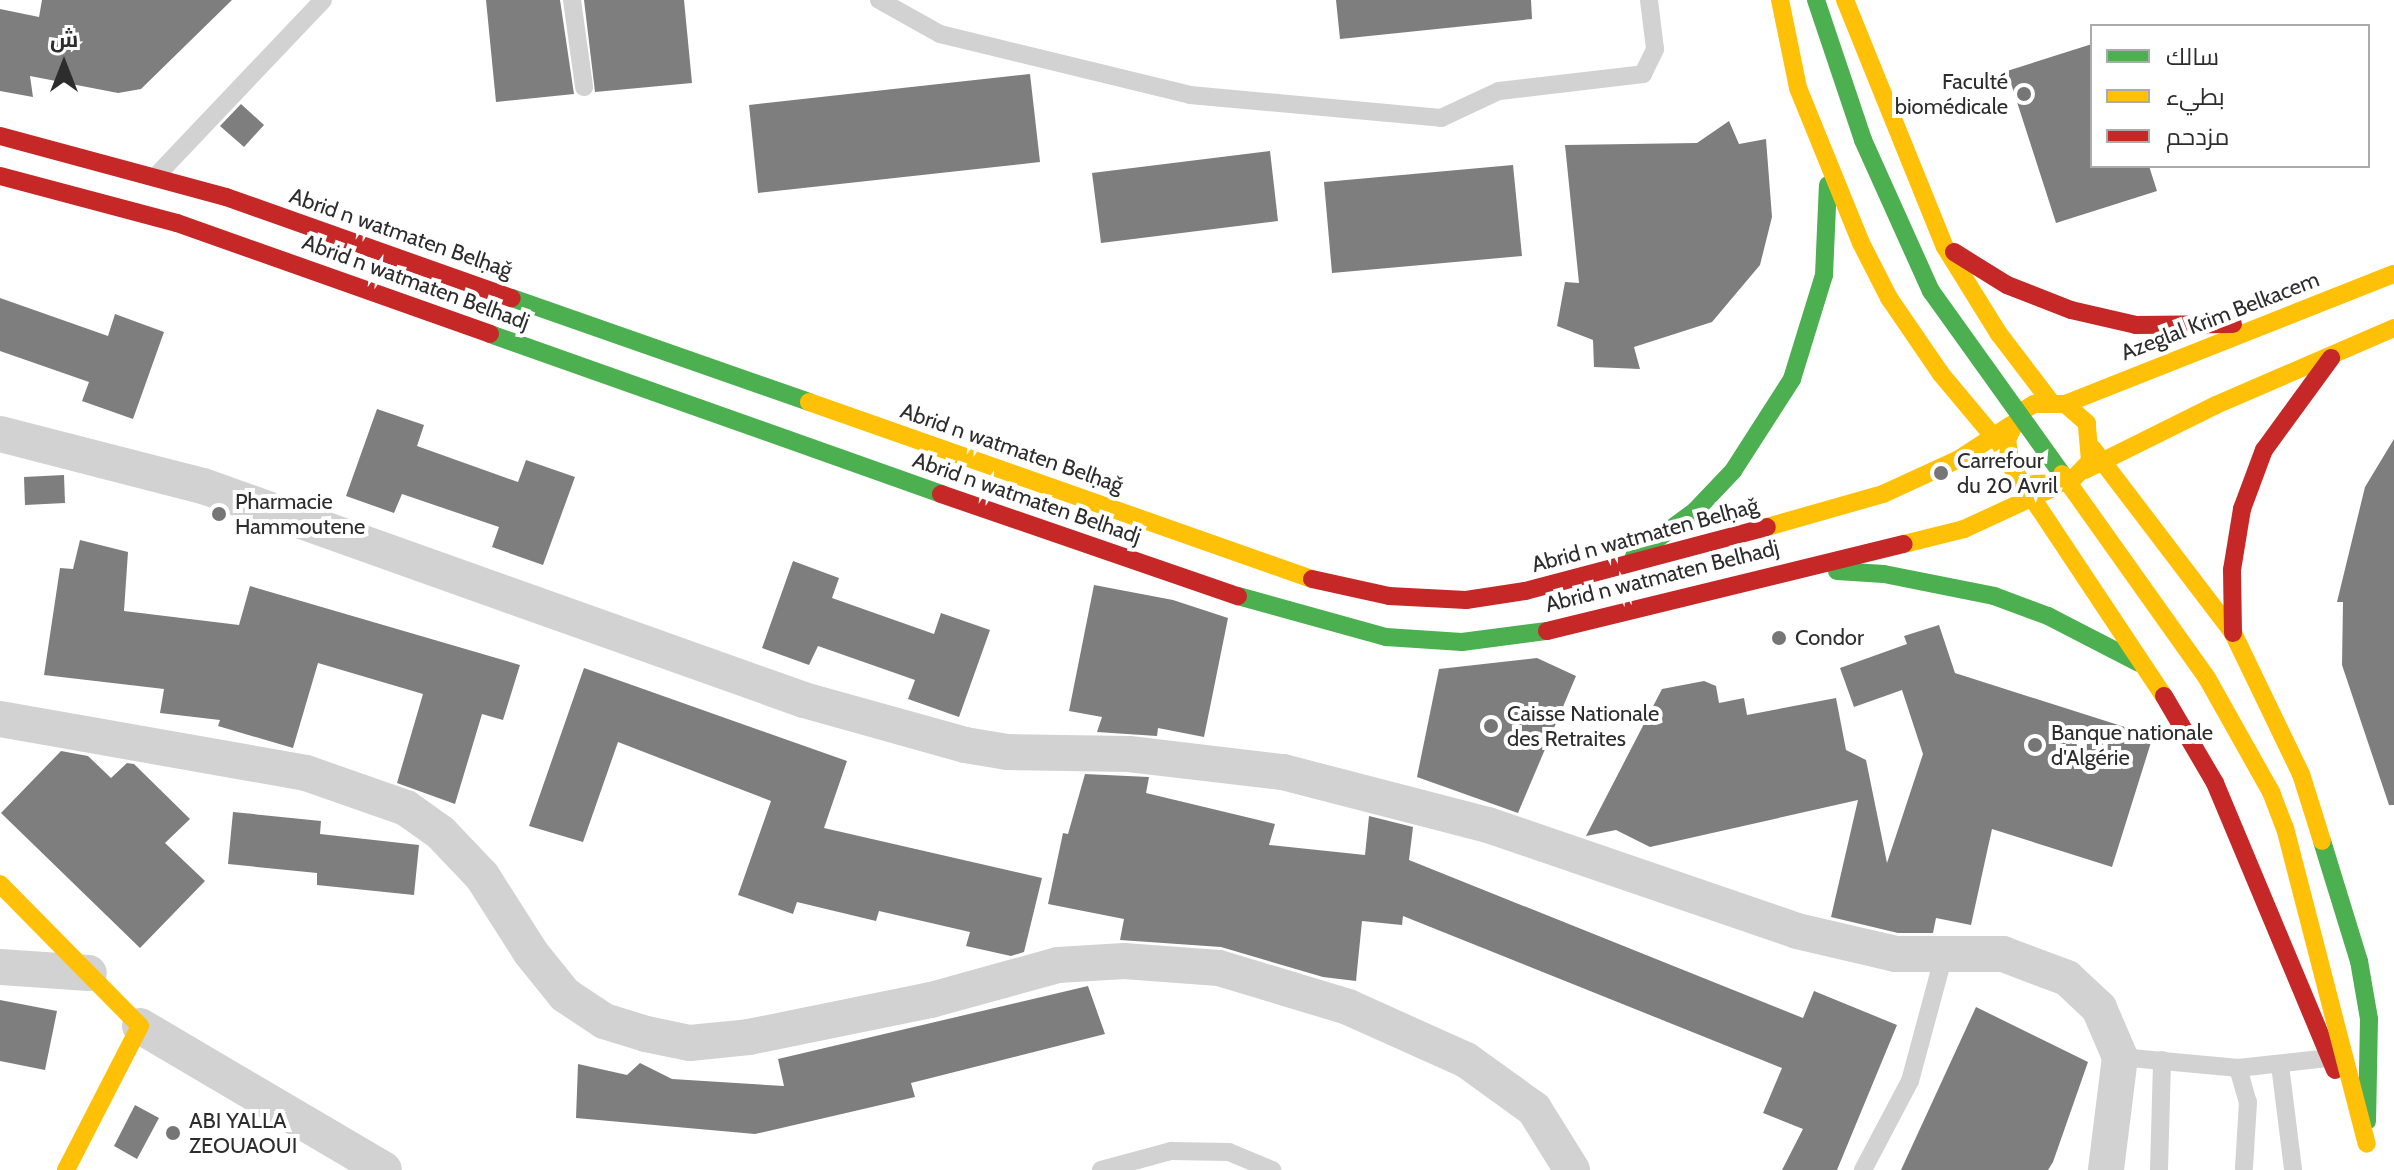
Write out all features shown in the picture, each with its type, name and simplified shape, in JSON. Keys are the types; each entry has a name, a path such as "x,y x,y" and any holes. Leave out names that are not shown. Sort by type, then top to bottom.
{"main road":[{"path":"1780,0 1798,88 1828,167 1889,298 1941,374 2008,454 2147,668 2215,783 2329,1058 2380,1146"},
{"path":"1816,0 1863,140 1931,291 2207,678 2271,792 2285,828 2380,1146"},
{"path":"1845,0 1945,247 1999,334 2057,402 2087,423 2098,455 2233,633 2301,774 2359,961 2369,1019 2368,1084 2380,1146"},
{"name":"Abrid n watmaten Belḥaǧ","path":"0,136 156,176 1309,578 1389,596 1466,600 1606,573 1883,494 2011,425"},
{"path":"1606,573 1695,511 1733,471 1779,403 1811,329 1824,275 1828,167"},
{"name":"Abrid n watmaten Belhadj","path":"0,176 177,223 1085,545 1325,624 1386,637 1462,642 1538,633 1771,572 1964,529 2035,499 2055,487"},
{"path":"1945,247 2007,285 2071,310 2150,325 2204,327 2271,319"},
{"name":"Azeglal Krim Belkacem","path":"2057,402 2394,274"},
{"path":"2023,479 2055,487 2085,470 2098,455 2394,328"},
{"path":"2233,633 2232,570 2242,509 2264,450 2298,397 2336,352"},
{"path":"2008,454 2011,425 2021,412 2057,402"},
{"path":"1771,572 1884,574 1994,596 2048,616 2147,668"},
{"path":"0,884 140,1026 66,1170"}],"street":[{"path":"0,434 203,486 804,700 965,745 1007,752 1144,755 1283,772 1488,825 1797,931 1896,954 1945,951 2003,954 2067,978 2099,1008 2120,1057 2106,1170"},
{"path":"0,719 306,773 406,808 441,833 482,876 531,953 565,995 604,1021 646,1034 690,1043 749,1037 931,1000 1058,965 1124,961 1219,968 1348,1007 1466,1060 1534,1109 1572,1170"},
{"path":"0,967 89,973"},
{"path":"140,1026 384,1170"}],"lane":[{"path":"156,176 323,0"},
{"path":"572,0 584,87"},
{"path":"879,0 940,34 1190,95 1441,118 1499,91 1643,74 1655,49 1649,0"},
{"path":"1863,1170 1910,1081 1945,951"},
{"path":"2120,1057 2238,1068 2329,1058"},
{"path":"2159,1170 2162,1060"},
{"path":"2280,1065 2293,1170"},
{"path":"2238,1068 2248,1102 2244,1168"},
{"path":"2368,1084 2394,1076"},
{"path":"1101,1170 1171,1151 1229,1152 1272,1170"}],"building":[{"path":"42,0 232,0 141,89 118,93 30,76 33,97 0,91 0,9 39,17"},
{"path":"486,0 560,0 574,94 496,102"},
{"path":"584,0 684,0 692,83 595,92"},
{"path":"1336,0 1531,0 1532,19 1340,39"},
{"path":"2090,45 2090,168 2150,168 2157,191 2056,223 2007,71"},
{"path":"1030,74 1040,162 758,193 749,105"},
{"path":"241,104 264,125 244,147 220,126"},
{"path":"1729,121 1739,144 1766,139 1772,217 1760,265 1712,322 1634,347 1640,369 1594,367 1593,340 1557,326 1565,282 1579,283 1565,145 1697,143"},
{"path":"1270,151 1278,221 1101,243 1092,173"},
{"path":"1513,165 1522,256 1332,273 1324,182"},
{"path":"0,298 108,336 115,314 164,332 133,419 82,401 89,382 0,351"},
{"path":"377,409 424,425 417,446 518,482 526,460 575,477 543,565 492,547 499,527 402,494 394,513 346,496"},
{"path":"2394,439 2394,805 2389,805 2342,665 2343,602 2337,602 2365,487"},
{"path":"64,475 65,503 25,505 24,477"},
{"path":"80,540 128,552 124,611 239,625 250,586 520,665 503,720 482,714 455,804 397,783 423,694 318,663 293,748 218,726 220,720 160,713 164,689 44,675 60,568 73,569"},
{"path":"793,561 839,578 832,598 934,634 941,613 990,630 959,717 908,699 915,680 818,646 809,665 762,648"},
{"path":"1094,585 1173,600 1228,618 1204,737 1158,728 1157,736 1097,732 1102,717 1069,711"},
{"path":"1939,625 1955,673 2153,736 2112,867 1992,829 1971,925 1936,918 1933,933 1898,933 1831,917 1858,800 1650,847 1616,830 1586,836 1662,689 1704,681 1716,686 1719,703 1744,698 1747,715 1836,698 1846,750 1866,760 1887,863 1923,754 1902,690 1854,707 1840,668 1907,644 1904,636"},
{"name":"Caisse Nationale des Retraites","path":"1537,658 1576,676 1518,813 1417,777 1439,669"},
{"path":"584,668 847,761 824,828 1042,878 1024,952 1011,956 966,946 970,932 879,911 876,921 797,902 793,914 738,895 771,801 618,742 583,842 529,826"},
{"path":"61,751 88,756 111,778 127,763 134,764 190,819 165,843 205,881 140,948 1,813"},
{"path":"1085,774 1149,777 1146,793 1275,824 1269,845 1365,855 1369,816 1413,827 1409,860 1803,1018 1814,991 1897,1025 1837,1170 1782,1170 1803,1129 1763,1113 1782,1068 1403,916 1402,925 1362,921 1356,981 1323,977 1221,947 1120,940 1124,919 1048,904 1063,833 1068,834"},
{"path":"233,812 321,821 320,834 419,845 414,895 317,885 317,873 228,864"},
{"path":"1088,986 1105,1034 911,1083 915,1097 755,1134 576,1118 578,1064 627,1075 640,1063 672,1079 784,1086 778,1059"},
{"path":"0,1000 57,1011 45,1070 0,1061"},
{"path":"1976,1007 2088,1062 2053,1162 2048,1170 1901,1170"},
{"path":"135,1105 159,1118 137,1159 114,1146"}],"traffic: fast":[{"path":"1816,0 1863,140 1931,291 2062,474"},
{"path":"1634,556 1695,511 1733,471 1792,379 1824,275 1828,185"},
{"path":"512,298 809,402"},
{"path":"490,334 941,494"},
{"path":"1837,571 1884,574 1994,596 2048,616 2139,663"},
{"path":"1238,596 1386,637 1462,642 1547,631"},
{"path":"2322,841 2359,961 2369,1019 2367,1121"}],"traffic: slow":[{"path":"1780,0 1798,88 1861,243 1889,298 1941,374 2008,454"},
{"path":"1845,0 1945,247 1999,334 2050,401"},
{"path":"2065,404 2394,274"},
{"path":"2085,470 2216,405 2394,328"},
{"path":"809,402 1312,579"},
{"path":"2033,484 2069,483 2090,461 2087,423 2065,404 2034,404 2021,412 2007,439 2011,466 2164,696"},
{"path":"1767,527 1883,494 1959,459 2011,425"},
{"path":"2093,449 2233,633 2301,774 2322,841"},
{"path":"2062,474 2207,678 2271,792 2285,828 2367,1144"},
{"path":"1904,544 1964,529 2055,487"},
{"path":"0,884 140,1026 66,1170"}],"traffic: jam":[{"path":"0,136 226,197 512,298"},
{"path":"0,176 177,223 490,334"},
{"path":"1954,252 2007,285 2071,310 2136,325 2233,324"},
{"path":"2233,633 2232,570 2242,509 2264,450 2331,358"},
{"path":"941,494 1238,596"},
{"path":"1312,579 1389,596 1466,600 1525,591 1767,527"},
{"path":"1547,631 1904,544"},
{"path":"2164,696 2215,783 2335,1070"}],"place":[{"name":"Faculté biomédicale","path":"2024,94"},
{"name":"Carrefour du 20 Avril","path":"1941,473"},
{"name":"Pharmacie Hammoutene","path":"219,514"},
{"name":"Condor","path":"1779,638"},
{"name":"Caisse Nationale des Retraites","path":"1491,726"},
{"name":"Banque nationale d'Algérie","path":"2035,745"},
{"name":"ABI YALLA ZEOUAOUI","path":"173,1133"}]}
